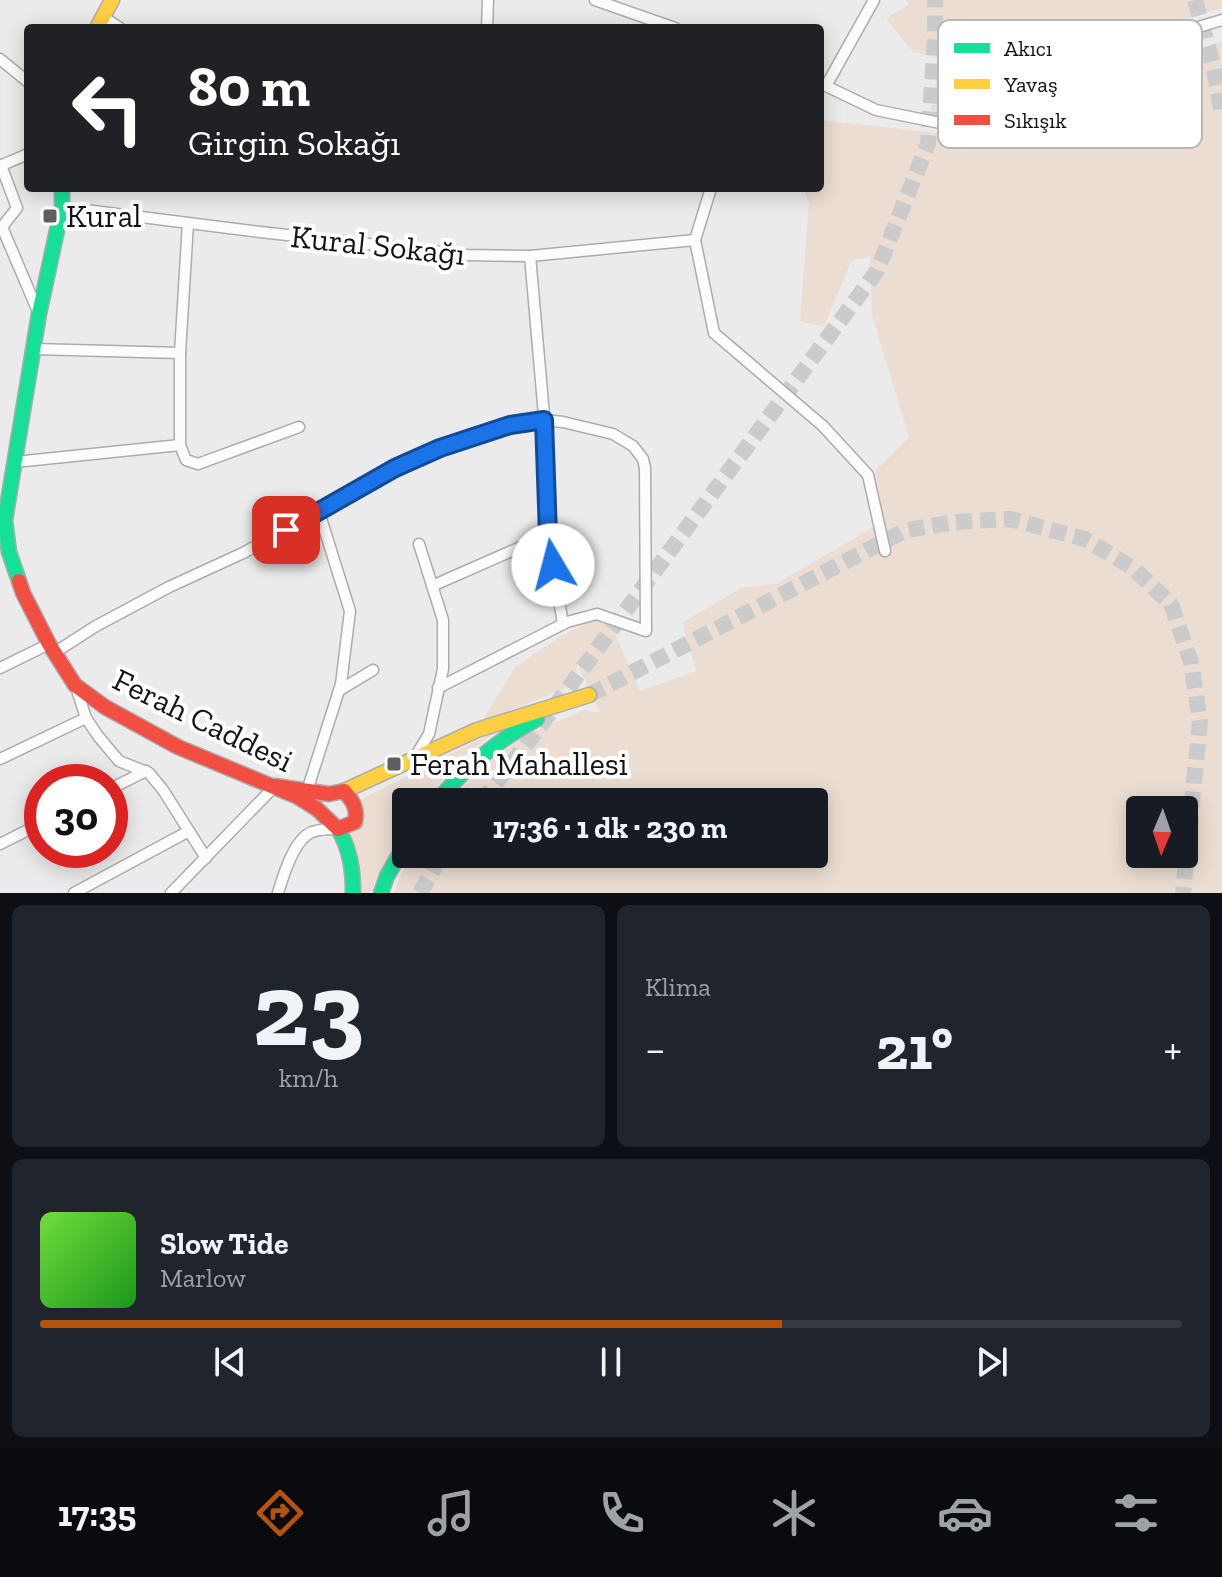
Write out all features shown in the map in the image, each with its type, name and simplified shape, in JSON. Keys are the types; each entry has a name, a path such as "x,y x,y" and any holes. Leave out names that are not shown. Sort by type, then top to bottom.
{"street":[{"path":"100,22 112,0"},
{"path":"487,24 488,0"},
{"path":"824,85 874,0"},
{"path":"600,1 664,24"},
{"path":"1202,26 1222,20"},
{"path":"0,59 24,79"},
{"path":"824,87 876,110 938,123"},
{"path":"24,156 1,166 17,208 2,227 39,314"},
{"name":"Ferah Caddesi","path":"62,192 62,207 39,314 15,462 2,521 23,593 75,685 105,707 178,747 275,786 317,809 338,829"},
{"path":"710,192 695,240 714,333 823,426 868,475 885,551"},
{"name":"Kural Sokağı","path":"62,207 467,255 530,256 695,240"},
{"path":"188,223 180,353 180,445 186,460 198,464 299,427"},
{"path":"530,256 544,420 548,535 563,624"},
{"path":"34,349 180,353"},
{"path":"0,668 52,648 169,587 243,553 395,468 440,448 510,425 544,420 613,434 633,446 643,459 645,468 646,631 597,614 563,624 438,688"},
{"path":"15,462 180,445"},
{"path":"307,791 340,690 350,611 319,512"},
{"path":"432,586 548,535"},
{"path":"414,758 429,734 443,669 443,620 419,544"},
{"path":"340,690 373,670"},
{"path":"75,685 86,718 98,736 119,761 146,771 163,790 206,858"},
{"path":"171,893 275,786 329,794 344,791 477,730 589,695 524,726 485,750 448,788"},
{"path":"0,759 86,718"},
{"path":"128,780 146,771"},
{"path":"278,893 286,865 310,832 338,829 355,822 354,801 344,791"},
{"path":"338,829 348,843 353,893"},
{"path":"74,893 189,831"},
{"path":"0,844 24,832"},
{"path":"381,893 392,867"}],"shaded area":[{"path":"906,0 1222,0 1222,8 1181,20 938,20 938,58 913,52 886,18 909,5"},
{"path":"1222,41 1222,893 394,893 405,868 828,868 828,788 463,788 487,763 526,735 584,710 599,712 577,662 575,685 482,721 515,667 558,638 599,617 609,620 640,691 696,671 682,623 741,588 776,584 884,521 875,471 909,437 872,315 870,257 851,261 824,327 800,321 809,203 805,192 824,192 824,120 938,133 938,148 1202,148 1202,48"},
{"path":"938,70 938,112 931,110"},
{"path":"500,729 463,757 435,788 392,788 392,852 371,893 356,893 345,836 353,823 350,805"}],"tunnel":[{"path":"492,788 877,271 928,144 935,0"},
{"path":"1195,0 1201,20"},
{"path":"1202,25 1222,115"},
{"path":"589,695 906,530 956,522 1010,519 1085,539 1133,568 1171,604 1191,662 1200,722 1183,893"},
{"path":"420,893 434,868"}],"traffic: fast":[{"path":"19,581 9,552 5,520 39,314 62,207 62,192"},
{"path":"449,788 482,756 537,719"},
{"path":"338,829 350,860 353,893"},
{"path":"381,893 392,867"}],"traffic: slow":[{"path":"99,24 112,0"},
{"path":"344,791 477,730 589,695"}],"traffic: jam":[{"path":"19,581 49,644 75,685 105,707 178,747 298,797 317,809 338,829 355,822 354,805 344,791 329,794 275,786"}],"place":[{"name":"Kural","path":"50,216"},
{"name":"Ferah Mahallesi","path":"394,764"}],"route":[{"path":"286,530 395,468 440,448 510,425 544,420 548,535 553,565"}]}
